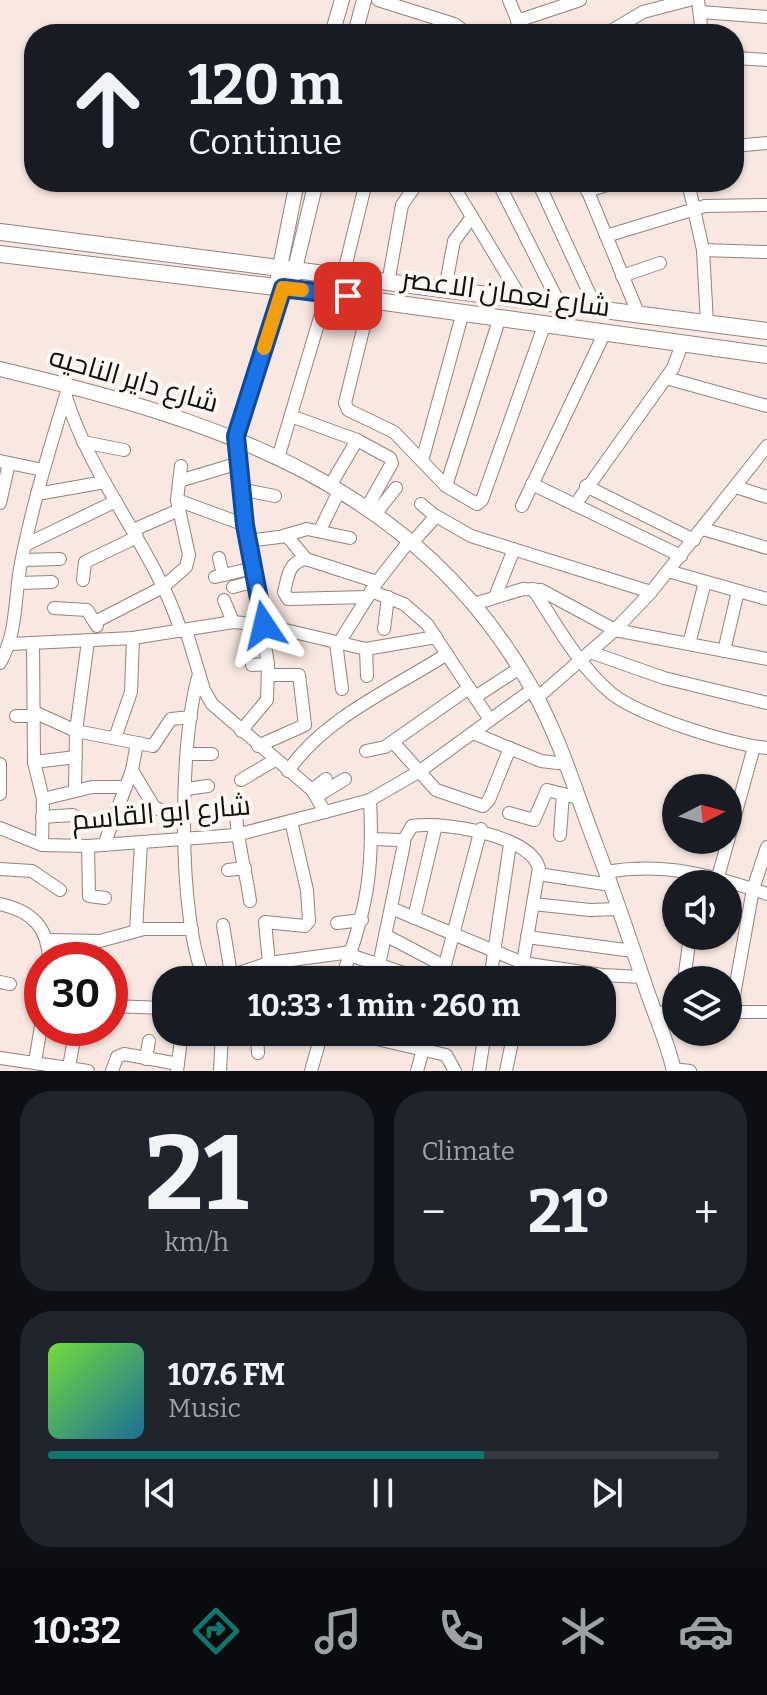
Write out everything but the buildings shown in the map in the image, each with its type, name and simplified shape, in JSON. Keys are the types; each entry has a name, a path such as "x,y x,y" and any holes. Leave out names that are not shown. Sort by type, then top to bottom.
{"main road":[{"name":"شارع نعمان الاعصر","path":"7,233 767,331"},
{"path":"5,255 7,233"},
{"name":"شارع نعمان الاعصر","path":"5,255 370,299 767,355"},
{"path":"405,304 408,285"},
{"path":"705,345 707,323"}],"street":[{"path":"335,24 342,0"},
{"path":"358,24 364,0"},
{"path":"378,0 454,24"},
{"path":"509,0 518,24"},
{"path":"517,21 580,0"},
{"path":"624,24 650,9 689,0"},
{"path":"699,6 767,17"},
{"path":"744,59 767,60"},
{"path":"744,145 767,143"},
{"path":"288,269 296,192"},
{"path":"241,731 267,700 268,669 264,625 236,464 236,436 313,192"},
{"path":"343,276 364,192"},
{"path":"411,192 402,205 382,282 370,299 345,403 348,410 394,432 446,486 473,503 481,502 545,323"},
{"path":"457,192 521,298"},
{"path":"503,192 559,303"},
{"path":"543,192 596,308"},
{"path":"588,192 638,313"},
{"path":"691,192 703,250 707,323"},
{"path":"606,236 695,208 767,205"},
{"path":"445,289 454,241 472,217"},
{"path":"703,250 767,252"},
{"path":"622,276 660,263"},
{"path":"278,458 327,294"},
{"path":"422,461 463,312"},
{"path":"446,486 500,317"},
{"path":"522,506 605,332"},
{"path":"575,505 666,378 683,342"},
{"name":"شارع داير الناحيه","path":"0,369 68,391 236,436 372,509 412,541 474,604 535,694 566,764 674,1070"},
{"path":"666,378 767,406"},
{"path":"68,391 83,442 135,534 156,561 163,587 184,630 212,704 314,793 325,812"},
{"path":"0,662 11,644 25,545 43,470 68,391"},
{"path":"291,416 357,440 392,460 372,509"},
{"path":"320,530 357,440"},
{"path":"83,442 124,450"},
{"name":"شارع ابو القاسم","path":"0,828 42,845 88,846 183,840 236,835 370,800 420,771 490,720 535,694 615,630 651,592 765,451"},
{"path":"0,503 5,462 43,470"},
{"path":"179,481 236,464"},
{"path":"95,622 178,577 189,555 178,505 181,466"},
{"path":"37,494 105,482"},
{"path":"532,484 681,556"},
{"path":"586,486 694,540"},
{"path":"736,487 767,497"},
{"path":"372,509 396,488"},
{"path":"240,489 275,496"},
{"path":"25,545 116,501"},
{"path":"421,504 435,516 471,536 651,592"},
{"path":"178,505 245,525"},
{"path":"83,580 85,562 178,505"},
{"path":"342,689 337,642 372,590 435,516"},
{"path":"703,529 767,548"},
{"path":"247,541 283,536 295,531 320,530 350,538"},
{"path":"283,536 291,538 306,559 417,613 490,720"},
{"path":"495,597 514,549"},
{"path":"219,558 219,576 254,575"},
{"path":"22,560 60,559"},
{"path":"306,559 292,565 284,592 291,599 372,590"},
{"path":"668,571 767,599"},
{"path":"233,587 254,575"},
{"path":"0,592 52,582"},
{"path":"689,644 705,582"},
{"path":"474,604 533,589 549,593 615,630 724,651 766,655"},
{"path":"533,589 617,697 725,742 760,747 720,870"},
{"path":"724,651 738,591"},
{"path":"384,629 388,597"},
{"path":"224,600 233,622"},
{"path":"54,608 80,607 92,615 95,622 76,731 75,790"},
{"path":"11,644 133,638 233,622 264,625 366,649 436,637"},
{"path":"115,738 131,692 133,638"},
{"path":"33,643 34,762 43,799 42,845"},
{"path":"366,649 367,676"},
{"path":"288,771 300,754 322,734 447,654"},
{"path":"585,656 767,703"},
{"path":"252,665 299,675 305,725 258,746"},
{"path":"366,751 393,742 472,693 520,668"},
{"path":"199,674 191,717 183,840 194,948 200,966"},
{"path":"81,695 95,696"},
{"path":"16,716 34,714 76,731 153,746 171,719 191,717"},
{"path":"473,733 541,761 566,764"},
{"path":"393,742 443,794 483,806 489,800 510,748"},
{"path":"104,845 132,770 137,743"},
{"path":"188,754 212,754"},
{"path":"34,762 76,757"},
{"path":"241,780 275,760"},
{"path":"0,764 0,794"},
{"path":"132,770 154,807 185,821"},
{"path":"314,793 326,779"},
{"path":"314,793 345,779"},
{"path":"186,789 208,786"},
{"path":"43,799 75,790 126,787"},
{"path":"509,813 532,821 543,791 578,798"},
{"path":"560,835 563,794"},
{"path":"346,966 362,920 370,880 370,800"},
{"path":"236,809 236,835 250,901"},
{"path":"42,817 73,815"},
{"path":"269,963 265,922 305,926 309,921 307,890 291,821"},
{"path":"414,918 436,825"},
{"path":"379,965 403,841 412,826 436,825 481,829 534,858 538,874 522,966"},
{"path":"385,935 444,966 481,829"},
{"path":"372,839 403,841"},
{"path":"136,931 141,843"},
{"path":"491,966 510,844"},
{"path":"88,846 89,896 105,898"},
{"path":"739,966 753,889 767,847"},
{"path":"538,874 608,878 652,867 665,870"},
{"path":"228,870 245,868"},
{"path":"0,869 32,871 60,890"},
{"path":"742,885 767,894"},
{"path":"0,904 30,914 49,940 85,942 136,931 192,929"},
{"path":"533,904 561,909 619,909"},
{"path":"391,908 523,963 589,974 642,977"},
{"path":"337,923 362,920"},
{"path":"223,925 237,966"},
{"path":"527,937 633,951"},
{"path":"262,966 351,954 382,966"},
{"path":"128,1007 152,1008"},
{"path":"742,1012 767,1012"},
{"path":"655,1013 662,1013"},
{"path":"146,1059 149,1041"},
{"path":"62,1068 70,1046"},
{"path":"112,1071 117,1057 124,1054 178,1068 180,1046"},
{"path":"220,1071 221,1046"},
{"path":"258,1046 258,1053"},
{"path":"311,1071 318,1046"},
{"path":"410,1046 446,1055 455,1071"},
{"path":"417,1071 425,1046"},
{"path":"479,1071 483,1046"},
{"path":"506,1071 511,1046"},
{"path":"0,1058 30,1065 88,1071"},
{"path":"674,1070 690,1071"}],"slow traffic":[{"path":"264,348 283,288 302,290"}],"route":[{"path":"264,625 245,525 236,464 236,436 283,288 348,296"}]}
